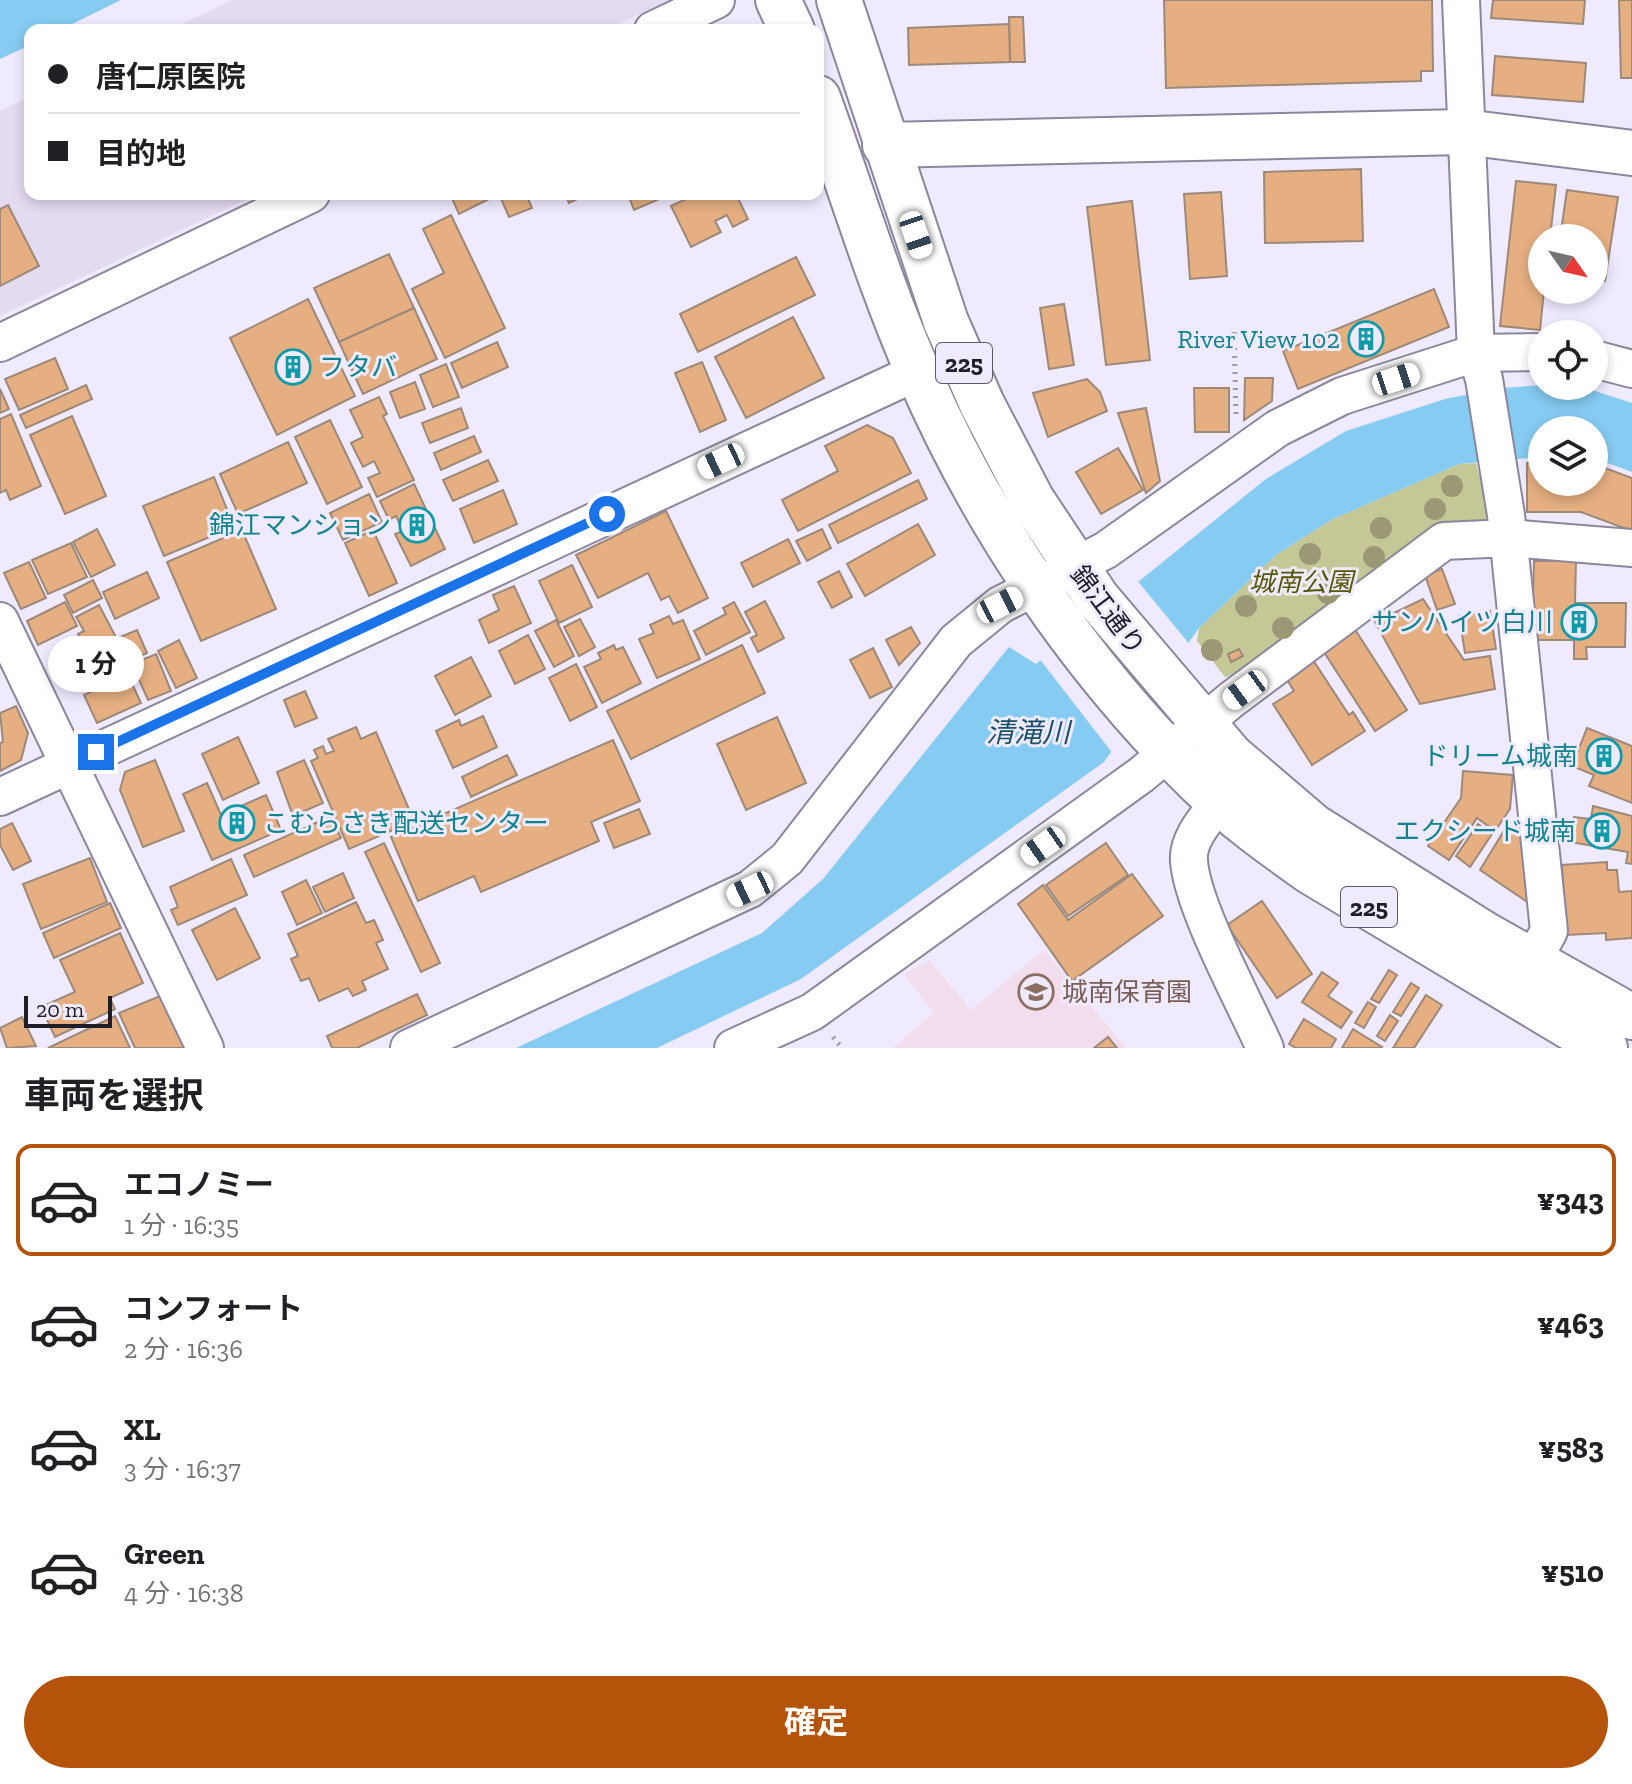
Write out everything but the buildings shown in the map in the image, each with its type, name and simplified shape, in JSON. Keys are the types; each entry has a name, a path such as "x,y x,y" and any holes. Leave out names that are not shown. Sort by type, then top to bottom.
{"main road":[{"path":"778,0 789,24"},
{"name":"錦江通り","path":"839,0 946,322 982,404 1037,509 1086,582 1231,756 1313,826 1533,960 1608,1030"},
{"name":"錦江通り","path":"824,115 917,372 962,461 1060,624 1164,745 1219,802 1311,872 1608,1030"},
{"path":"885,145 1464,132 1632,153"}],"street":[{"path":"666,24 716,0"},
{"path":"1461,0 1464,132 1480,367 1500,468 1509,538 1549,931 1533,960"},
{"path":"0,343 298,200"},
{"path":"409,1048 750,889 787,859 956,641 1000,605 1037,586 1086,582 1106,550 1278,428 1342,396 1528,355"},
{"path":"1608,363 1632,369"},
{"path":"0,797 917,372"},
{"path":"733,1048 812,1012 1198,718 1444,541 1509,538 1632,548"},
{"path":"0,621 205,1048"},
{"path":"1219,802 1197,832 1188,858 1198,896 1265,1048"}],"path":[{"path":"1234,332 1237,455"}],"shaded area":[{"path":"232,0 669,0 619,24 182,24"},
{"path":"24,99 24,200 245,200 0,316 0,111"},
{"name":"城南保育園","path":"1044,950 1126,1048 893,1048 934,1013 904,974 929,960 971,1010"}],"green space":[{"name":"城南公園","path":"1476,463 1489,514 1483,523 1236,674 1225,677 1197,641 1199,628 1276,555 1331,520 1459,464"}],"water":[{"path":"0,0 121,0 72,24 24,24 24,48 0,59"},
{"name":"清滝川","path":"1528,386 1528,400 1608,400 1608,395 1632,403 1632,472 1608,463 1608,416 1528,416 1528,458 1459,464 1331,520 1276,555 1199,628 1104,762 801,979 657,1048 516,1048 762,933 823,879 1009,647 1036,664 1266,479 1346,431 1445,399"}],"pier":[{"path":"1136,579 1191,646 1114,755 1038,657"}],"place":[{"name":"River View 102","path":"1366,339"},
{"name":"フタバ","path":"293,367"},
{"name":"錦江マンション","path":"417,525"},
{"name":"サンハイツ白川","path":"1579,622"},
{"name":"ドリーム城南","path":"1604,756"},
{"name":"こむらさき配送センター","path":"237,823"},
{"name":"エクシード城南","path":"1602,831"},
{"name":"城南保育園","path":"1036,992"}],"route":[{"path":"96,752 607,514"}]}
